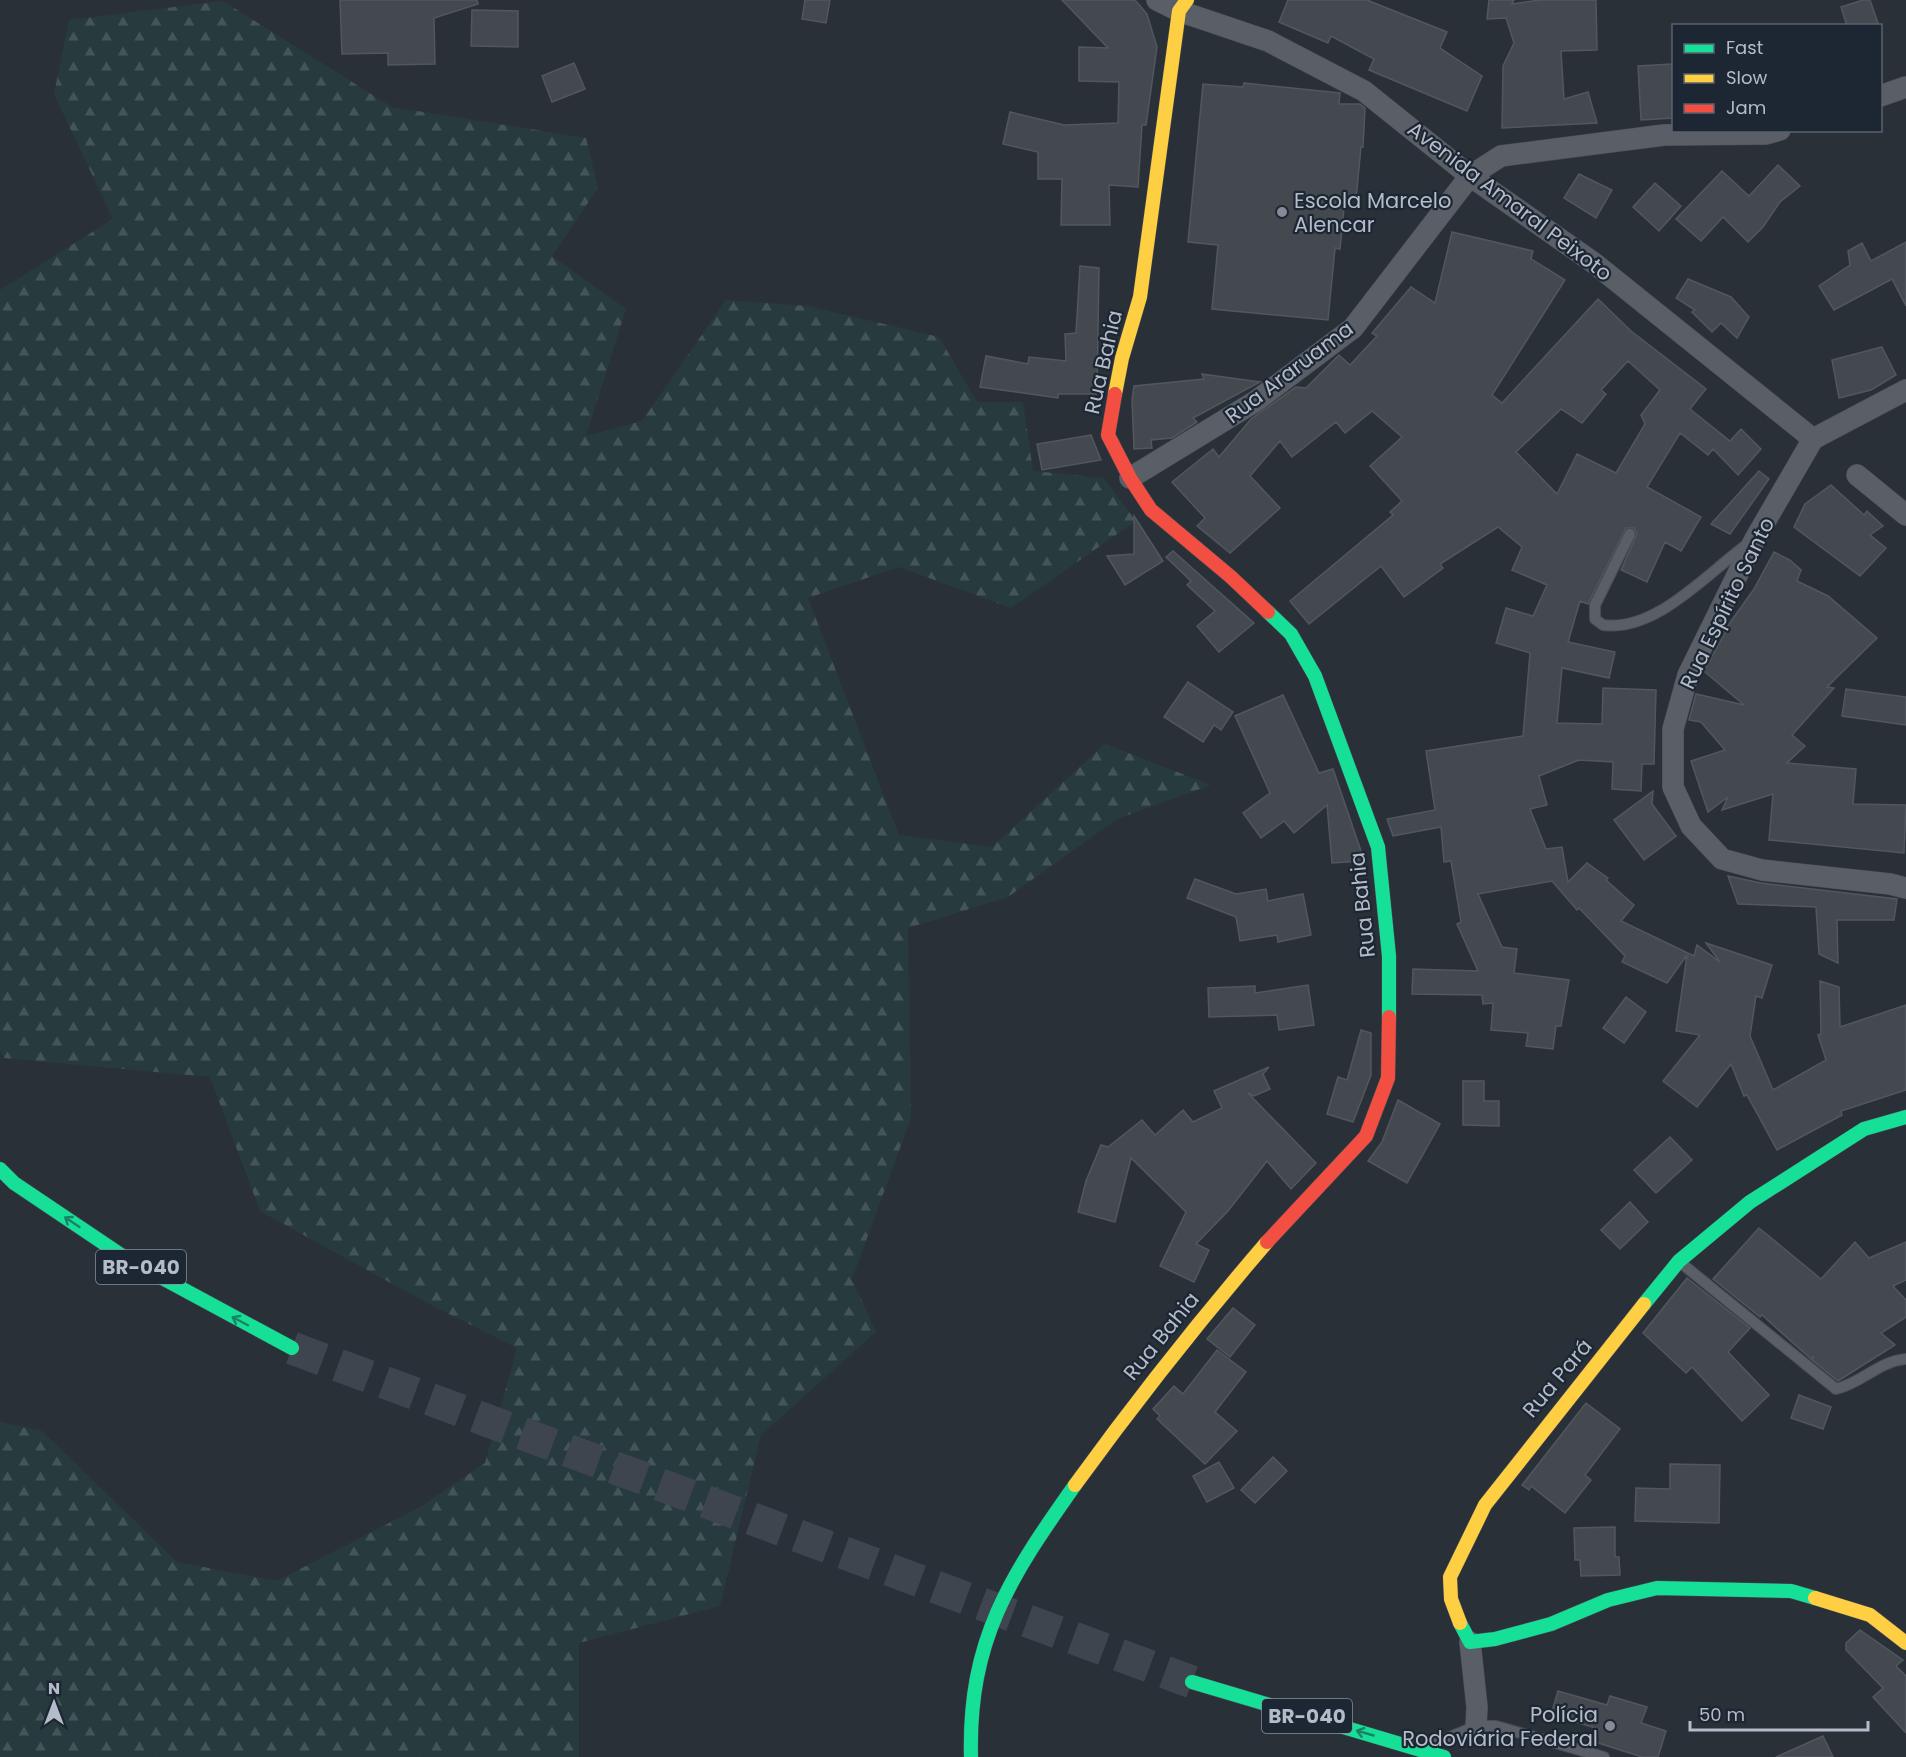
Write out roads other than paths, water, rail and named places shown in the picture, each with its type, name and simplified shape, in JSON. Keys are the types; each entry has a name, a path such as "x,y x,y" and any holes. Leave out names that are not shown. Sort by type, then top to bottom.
{"main road":[{"name":"Rua Bahia","path":"971,1757 970,1722 978,1665 1003,1595 1028,1553 1128,1412 1205,1314 1296,1209 1366,1136 1388,1078 1389,956 1378,847 1358,784 1315,676 1291,634 1231,577 1151,510 1130,478 1108,435 1122,358 1140,297 1183,5"},
{"name":"Rua Pará","path":"1470,1642 1459,1622 1452,1599 1450,1577 1485,1505 1541,1431 1678,1261 1750,1202 1814,1159 1864,1129 1906,1117"},
{"name":"BR-040","path":"0,1169 7,1184 127,1259 292,1348"},
{"path":"1470,1642 1495,1639 1551,1624 1608,1600 1657,1588 1791,1591 1870,1615 1906,1643"},
{"name":"BR-040","path":"1192,1682 1444,1757"}],"street":[{"name":"Avenida Amaral Peixoto","path":"1157,0 1183,5 1268,41 1364,91 1470,176 1594,263 1813,439"},
{"path":"1882,96 1906,87"},
{"name":"Rua Araruama","path":"1130,478 1256,401 1353,328 1470,176 1501,156 1664,135 1766,134 1773,132"},
{"path":"1813,439 1906,390"},
{"name":"Rua Espírito Santo","path":"1813,439 1755,539 1688,675 1673,729 1673,787 1691,826 1722,859 1762,870 1890,884 1906,888"},
{"path":"1857,475 1906,515"},
{"path":"1470,1642 1477,1707 1476,1726"}],"lane":[{"path":"1630,534 1595,605 1595,619 1603,625 1633,624 1647,618 1682,596 1755,539"},
{"path":"1678,1261 1836,1389 1849,1386 1890,1360 1906,1359"},
{"path":"1421,1749 1476,1726 1496,1726 1604,1757"}],"tunnel":[{"path":"292,1348 1192,1682"}],"place":[{"name":"Escola Marcelo Alencar","path":"1282,212"},
{"name":"Polícia Rodoviária Federal","path":"1610,1726"}]}
